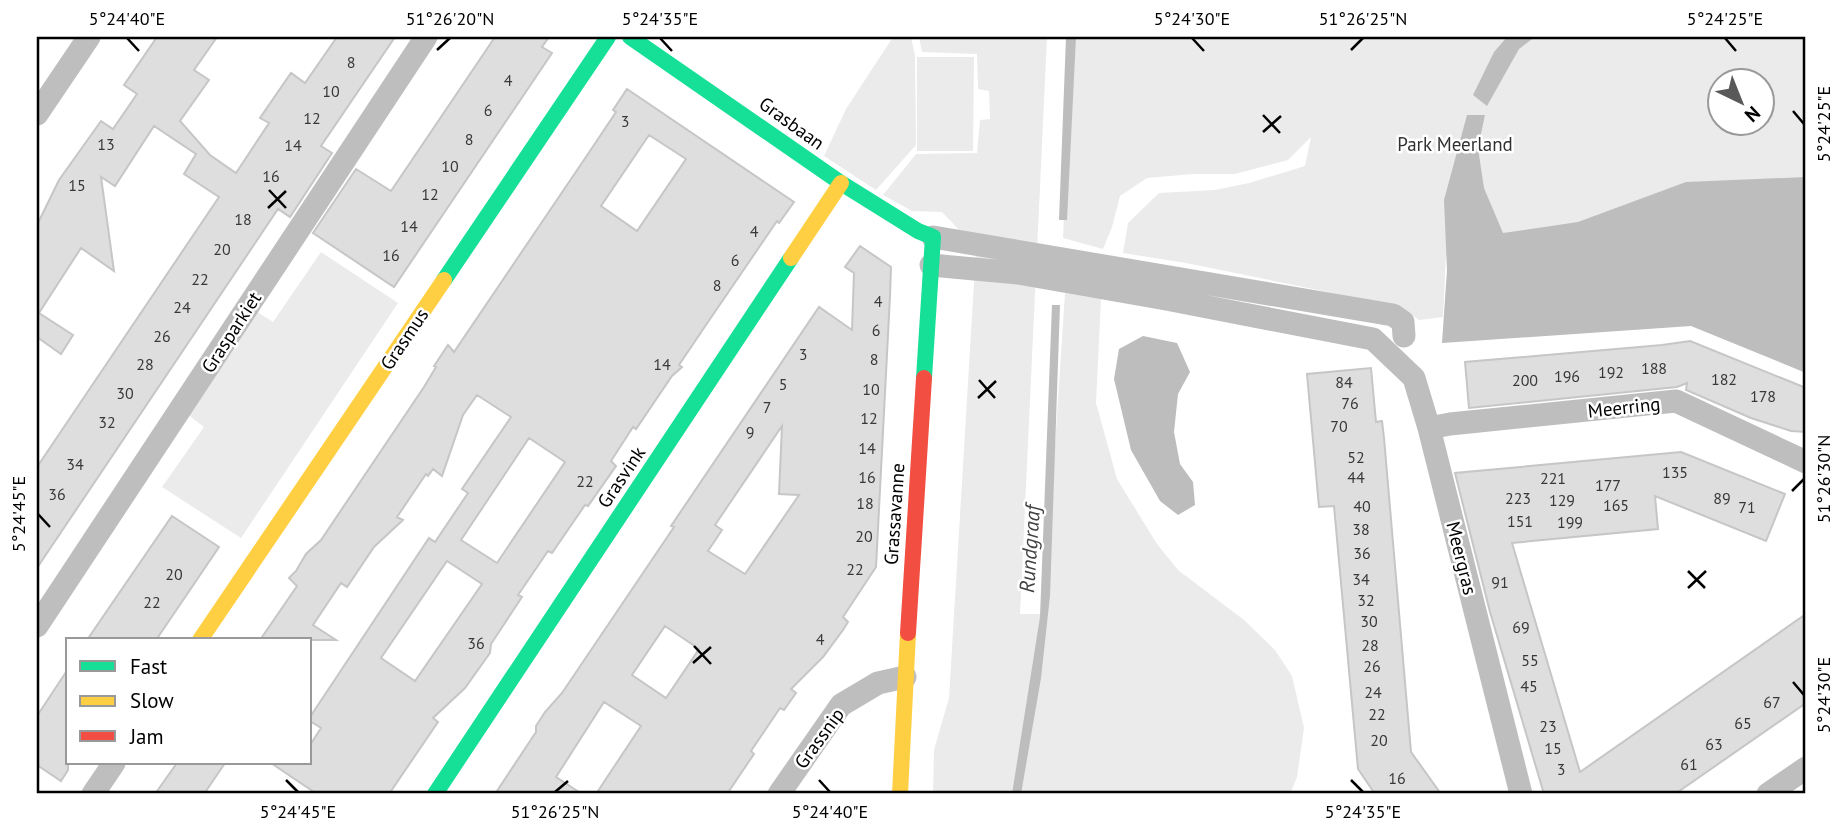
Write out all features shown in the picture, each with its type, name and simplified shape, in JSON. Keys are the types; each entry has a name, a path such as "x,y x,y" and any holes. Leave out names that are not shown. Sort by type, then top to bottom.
{"street":[{"path":"37,114 89,37"},
{"name":"Grasparkiet","path":"37,626 426,37"},
{"name":"Grasmus","path":"201,638 608,37"},
{"name":"Grasbaan","path":"630,37 841,183 918,231 933,237"},
{"name":"Grasvink","path":"435,794 841,183"},
{"path":"933,237 1393,315 1403,322 1404,336"},
{"name":"Grassavanne","path":"900,794 933,237"},
{"name":"Meergras","path":"931,265 1018,273 1373,339 1414,378 1430,428 1521,794"},
{"name":"Meerring","path":"1430,428 1676,401 1806,461"},
{"name":"Grassnip","path":"779,794 841,705 878,683 905,677"},
{"path":"93,794 113,764"},
{"path":"1768,794 1806,768"}],"green space":[{"path":"893,37 911,37 915,56 916,145 876,190 824,156 846,109"},
{"path":"919,37 1047,37 1020,614 1044,614 1065,293 1101,299 1096,403 1117,479 1157,544 1178,570 1244,620 1275,650 1292,676 1304,728 1297,777 1290,794 933,794 934,750 949,698 977,233 962,233 942,212 912,211 883,195 916,154 977,153 980,120 990,119 989,91 978,89 977,54 922,52"},
{"name":"Park Meerland","path":"1072,37 1806,37 1806,207 1446,256 1443,317 1419,320 1401,307 1186,263 1123,253 1128,223 1159,193 1215,190 1305,166 1311,137 1288,160 1235,174 1147,178 1120,196 1103,249 1063,238"},
{"path":"917,57 974,57 973,151 917,151"},
{"path":"321,252 398,303 241,538 162,487 204,427 187,414 256,311 273,322"}],"shaded area":[{"path":"1066,37 1076,37 1067,220 1059,220"},
{"path":"1507,37 1539,37 1519,49 1487,106 1473,95 1494,52"},
{"path":"1467,115 1485,115 1478,148 1484,188 1503,233 1578,222 1686,182 1806,177 1806,373 1691,326 1442,343 1447,270 1444,200"},
{"path":"1052,305 1060,305 1050,596 1041,678 1021,794 1012,794 1040,617"},
{"path":"1143,336 1177,343 1190,372 1178,394 1174,432 1180,464 1193,482 1195,505 1178,515 1160,501 1131,450 1114,379 1119,349"}],"building":[{"path":"157,37 217,37 194,70 209,80 180,121 210,155 236,173 269,123 260,118 291,73 305,83 337,37 395,37 321,146 332,153 290,217 278,209 37,568 37,467 219,197 184,174 196,154 154,126 115,186 101,177 114,271 81,248 39,313 73,335 61,354 37,337 37,225 59,180 101,121 113,129 137,94 124,85"},
{"path":"495,37 549,37 542,47 552,53 394,287 313,233 356,169 391,191"},
{"path":"627,89 794,202 779,223 777,221 708,322 679,365 682,367 672,376 636,429 633,427 611,461 616,466 588,506 585,505 552,553 548,551 518,595 522,597 491,644 490,653 465,688 433,718 438,722 389,794 317,794 272,764 312,764 312,742 321,728 312,722 312,714 429,538 435,542 468,493 462,489 511,417 477,395 463,415 442,476 433,469 428,476 426,474 397,517 403,520 374,547 347,587 341,583 313,625 336,640 261,638 297,586 289,578 306,554 321,540 424,387 448,345 454,352 616,112 613,110","holes":["649,135 686,159 637,231 601,206","529,438 565,462 497,563 461,540","447,561 482,584 415,681 381,658"]},
{"path":"860,246 891,267 876,567 843,617 848,622 843,630 823,657 791,689 796,693 784,710 780,708 751,751 754,754 727,794 596,794 641,726 604,702 556,777 582,794 495,794 536,732 536,726 545,712 562,693 819,307 852,330 854,273 845,267","holes":["782,426 779,494 799,495 745,574 708,551 722,530 715,525","665,626 699,649 666,698 632,675"]},
{"path":"1690,341 1806,388 1806,432 1791,431 1751,418 1686,390 1687,383 1677,387 1469,408 1465,362"},
{"path":"1371,368 1376,422 1382,421 1384,438 1411,752 1441,794 1375,794 1358,769 1334,506 1319,507 1307,374"},
{"path":"1681,452 1785,494 1766,541 1655,496 1658,529 1512,543 1580,772 1806,614 1806,703 1675,794 1544,794 1490,612 1455,473"},
{"path":"172,516 219,547 157,638 88,638"},
{"path":"66,672 68,770 61,781 37,765 37,716"},
{"path":"176,764 224,764 204,794 155,794"}],"traffic: fast":[{"path":"444,280 608,37"},
{"path":"630,37 841,183 918,231 933,237 924,378"},
{"path":"435,794 791,258"}],"traffic: slow":[{"path":"791,258 841,183"},
{"path":"201,638 444,280"},
{"path":"900,794 908,633"}],"traffic: jam":[{"path":"908,633 924,378"}],"water label":[{"name":"Rundgraaf","path":"1030,549"}]}
